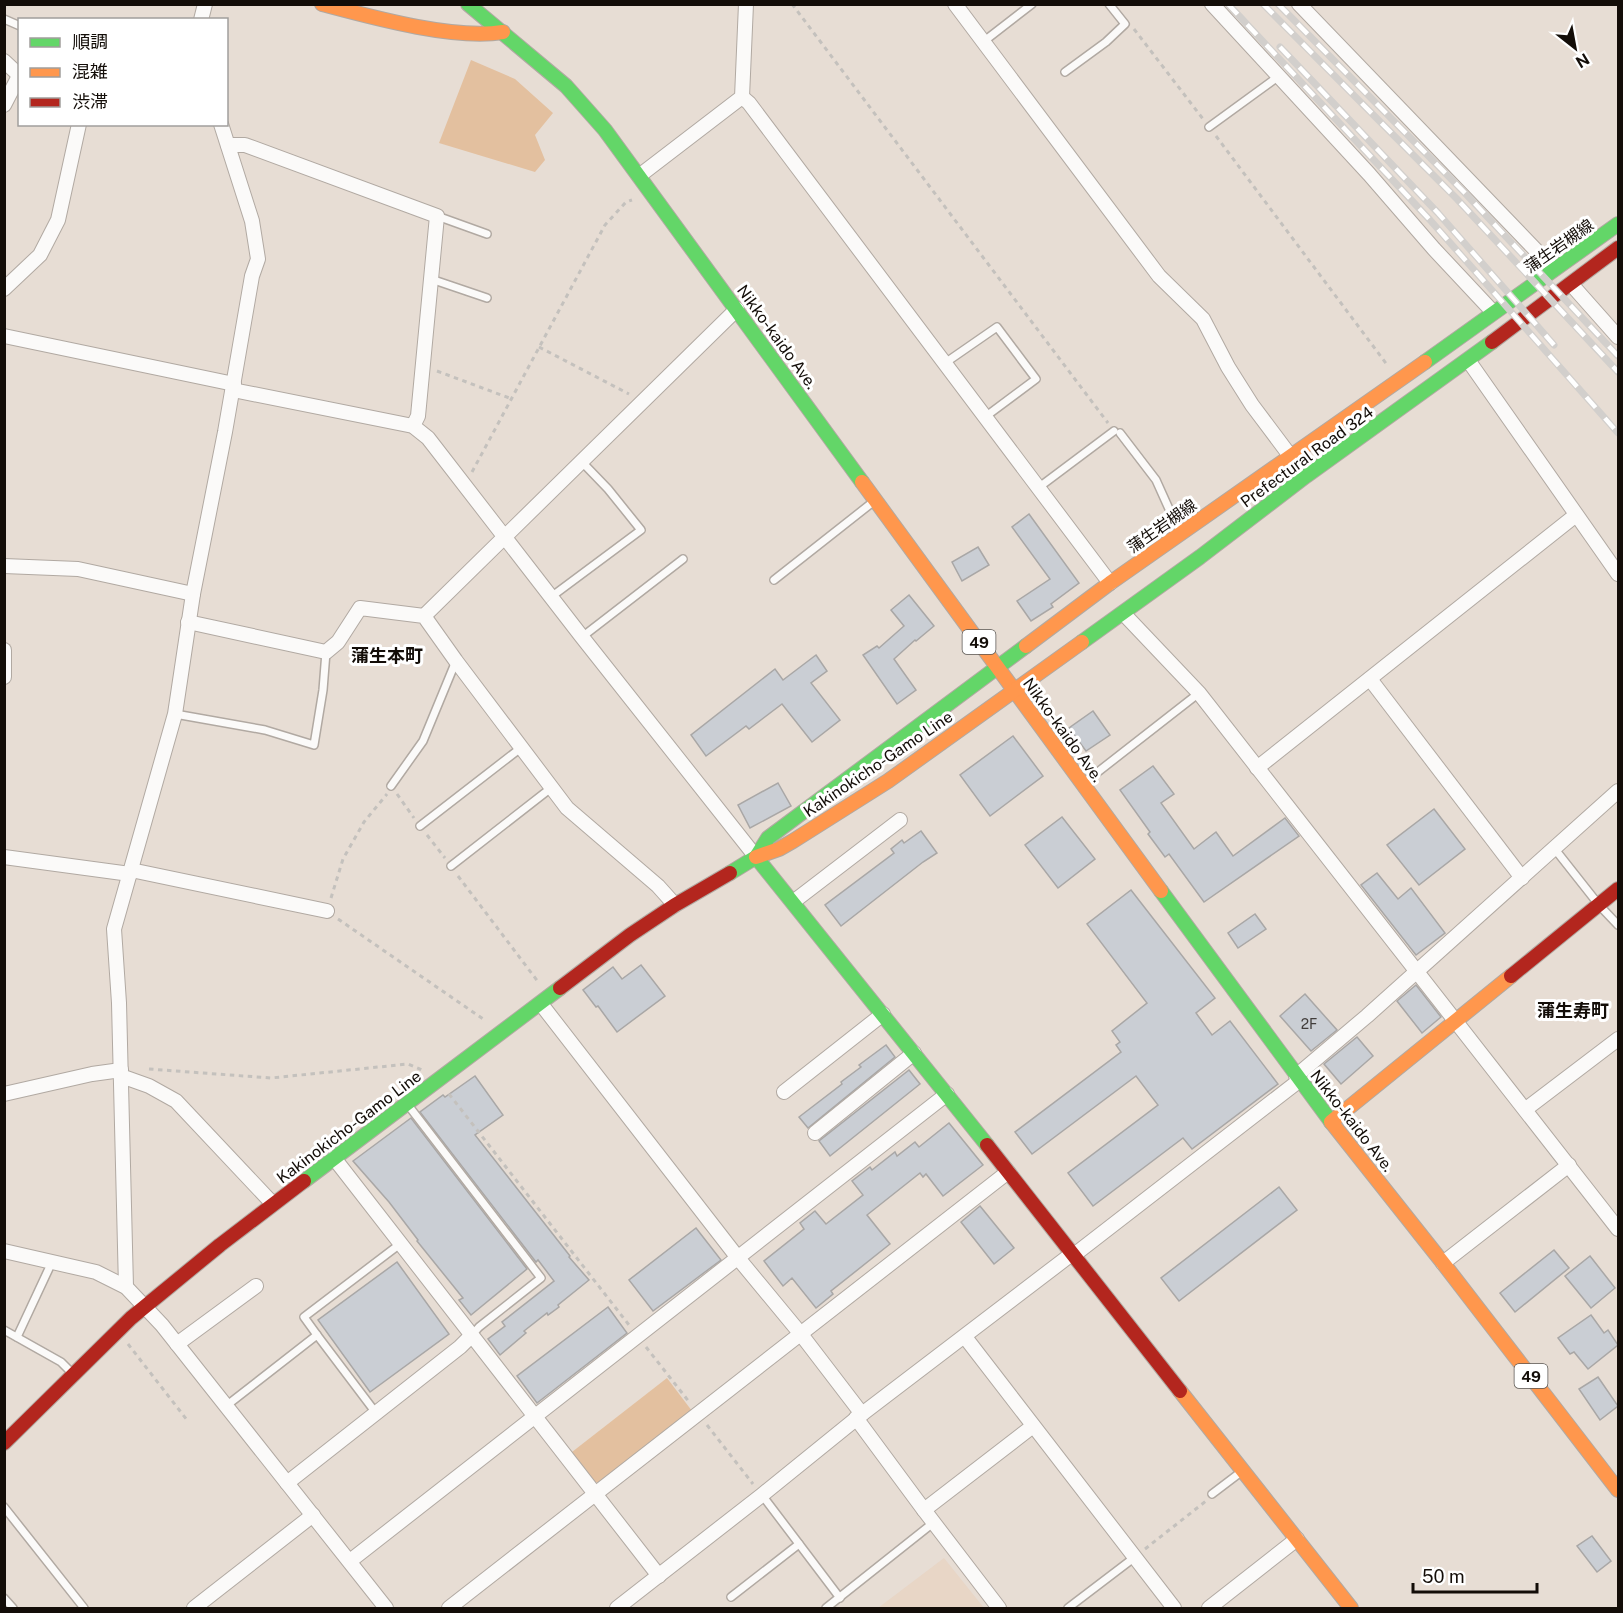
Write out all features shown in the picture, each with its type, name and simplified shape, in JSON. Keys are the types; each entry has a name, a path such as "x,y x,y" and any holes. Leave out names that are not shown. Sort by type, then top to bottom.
{"main road":[{"path":"322,4 352,13 450,31 480,35 502,32"},
{"name":"Nikko-kaido Ave.","path":"468,4 566,86 585,105 737,309 1298,1078 1618,1490"},
{"name":"蒲生岩槻線","path":"737,870 756,857 768,838 1110,583 1618,224"},
{"name":"Prefectural Road 324","path":"1014,691 1200,557 1306,476 1468,360 1618,248"},
{"name":"Kakinokicho-Gamo Line","path":"756,857 779,849 888,781 1014,691"},
{"path":"756,857 947,1094 1351,1608"},
{"name":"Kakinokicho-Gamo Line","path":"4,1443 115,1333 273,1204 408,1105 630,935 675,905 737,870"},
{"path":"1331,1122 1618,889"}],"street":[{"path":"486,18 495,4"},
{"path":"742,98 746,4"},
{"path":"955,4 1159,276 1203,319 1228,367 1252,405 1291,457"},
{"path":"1212,4 1493,312"},
{"path":"1299,4 1554,269"},
{"path":"4,61 18,75"},
{"path":"4,105 18,78"},
{"path":"639,176 742,98"},
{"path":"742,98 749,103 1110,583"},
{"path":"4,290 40,255 58,220 79,126"},
{"path":"126,1287 121,1073 114,928 175,714 193,594 234,387 252,276 258,258 252,221 222,126"},
{"path":"228,145 245,145 437,216 418,416 413,426"},
{"path":"1571,284 1618,337"},
{"path":"424,616 737,309"},
{"path":"4,336 413,426 428,438 756,857"},
{"path":"1468,360 1618,574"},
{"path":"1257,768 1576,515"},
{"path":"4,566 78,569 193,594"},
{"path":"188,622 327,652 338,642 360,608 424,616 567,808 658,886 675,905"},
{"path":"1123,613 1199,693 1618,1229"},
{"path":"4,650 4,677"},
{"path":"1370,679 1522,878"},
{"path":"617,1608 762,1496 859,1416 1073,1254 1298,1078 1618,791"},
{"path":"793,902 900,820"},
{"path":"4,857 131,872 327,911"},
{"path":"541,1004 738,1258 800,1333 933,1523 999,1608"},
{"path":"784,1092 883,1014"},
{"path":"1526,1109 1618,1039"},
{"path":"815,1133 914,1053"},
{"path":"4,1094 92,1074 121,1073 176,1101 273,1204"},
{"path":"350,1561 947,1094"},
{"path":"334,1158 659,1576"},
{"path":"1443,1263 1569,1166"},
{"path":"449,1608 1008,1172"},
{"path":"4,1251 96,1272 126,1287 177,1344 386,1608"},
{"path":"177,1344 256,1286"},
{"path":"287,1483 471,1336"},
{"path":"964,1337 1174,1608"},
{"path":"924,1510 1033,1426"},
{"path":"194,1608 313,1515"},
{"path":"1209,1608 1297,1539"}],"lane":[{"path":"983,42 1032,4"},
{"path":"1065,72 1106,42 1125,24 1109,4"},
{"path":"4,19 18,25"},
{"path":"1209,127 1279,76"},
{"path":"437,216 487,234"},
{"path":"431,279 487,297"},
{"path":"945,363 997,327 1036,379 985,417"},
{"path":"1038,488 1117,432 1156,480 1182,532"},
{"path":"551,597 641,530 609,489 582,462"},
{"path":"774,580 875,501"},
{"path":"582,637 683,559"},
{"path":"175,714 265,730 314,745 327,652"},
{"path":"391,786 423,741 456,661"},
{"path":"1082,784 1199,693"},
{"path":"420,826 522,747"},
{"path":"451,866 551,788"},
{"path":"1554,848 1599,905 1618,924"},
{"path":"408,1105 541,1278 479,1327 471,1336"},
{"path":"376,1413 304,1317 400,1244"},
{"path":"17,1336 52,1262"},
{"path":"4,1330 61,1362 73,1374"},
{"path":"226,1406 317,1335"},
{"path":"1212,1494 1243,1470"},
{"path":"762,1496 840,1598"},
{"path":"4,1507 84,1608"},
{"path":"826,1608 933,1523"},
{"path":"731,1597 799,1544"},
{"path":"1068,1608 1135,1557"},
{"path":"4,1598 13,1608"}],"path":[{"path":"792,4 1117,432"},
{"path":"1125,24 1132,26 1391,370"},
{"path":"464,485 605,225 626,202 648,188"},
{"path":"539,347 644,401"},
{"path":"422,366 512,399"},
{"path":"391,786 541,987"},
{"path":"391,786 364,822 343,859 327,911 503,1032"},
{"path":"139,1068 271,1078 408,1064 426,1071"},
{"path":"439,1081 762,1496"},
{"path":"115,1333 125,1341 187,1420"},
{"path":"1135,1557 1213,1496 1212,1494"}],"shaded area":[{"path":"471,60 515,79 553,113 535,135 545,160 535,172 439,143"},
{"path":"667,1378 692,1411 601,1483 595,1482 572,1452"},
{"path":"944,1558 984,1608 878,1608"}],"building":[{"path":"1029,514 1079,583 1051,604 1053,607 1031,621 1017,601 1050,579 1012,527"},
{"path":"978,547 989,565 962,581 952,562"},
{"path":"909,595 934,626 894,659 916,690 897,704 863,655 877,646 879,648 904,626 891,610"},
{"path":"816,655 827,671 811,683 840,720 812,742 782,704 749,729 746,726 706,756 691,735 775,669 783,680"},
{"path":"1093,711 1110,735 1086,751 1069,728"},
{"path":"1013,736 1043,776 990,816 960,775"},
{"path":"1153,766 1174,794 1161,803 1194,849 1216,832 1233,856 1285,818 1299,836 1204,902 1169,854 1165,857 1120,790"},
{"path":"778,783 791,806 750,828 738,805"},
{"path":"1434,809 1465,849 1419,885 1387,845"},
{"path":"1062,817 1095,859 1058,888 1025,845"},
{"path":"921,831 937,853 841,926 825,905 894,853 891,849 902,840 904,843"},
{"path":"1377,873 1398,899 1411,888 1445,933 1416,955 1361,885"},
{"path":"1131,890 1215,998 1196,1013 1212,1035 1230,1021 1278,1084 1192,1149 1183,1138 1093,1206 1068,1173 1158,1105 1136,1076 1032,1154 1015,1132 1121,1052 1116,1045 1120,1042 1112,1031 1147,1003 1087,924"},
{"path":"1255,914 1266,929 1238,948 1228,933"},
{"path":"641,965 665,996 617,1032 583,990 613,967 622,979"},
{"path":"1416,985 1441,1017 1422,1033 1397,1001"},
{"path":"1305,994 1337,1030 1311,1051 1280,1016"},
{"path":"1357,1037 1373,1056 1341,1084 1324,1064"},
{"path":"886,1045 895,1057 808,1128 799,1117 842,1084 841,1082 861,1067 859,1065"},
{"path":"909,1070 920,1084 830,1156 819,1141"},
{"path":"475,1076 503,1115 475,1135 589,1280 558,1305 559,1307 548,1315 547,1313 524,1331 526,1333 500,1355 488,1339 505,1326 502,1322 554,1281 538,1260 536,1262 420,1112"},
{"path":"411,1118 527,1269 471,1315 459,1300 463,1298 389,1202 353,1161"},
{"path":"949,1123 983,1165 943,1196 926,1174 923,1177 920,1173 867,1215 890,1244 831,1291 833,1294 816,1308 792,1278 783,1286 764,1261 804,1229 800,1223 815,1211 826,1224 863,1195 852,1181 870,1167 872,1170 895,1152 897,1156 915,1142 919,1147"},
{"path":"1279,1187 1297,1210 1179,1301 1161,1278"},
{"path":"980,1206 1014,1248 994,1264 961,1222"},
{"path":"696,1228 721,1260 653,1311 629,1280"},
{"path":"1554,1250 1569,1268 1515,1312 1500,1293"},
{"path":"1590,1256 1615,1288 1591,1308 1565,1276"},
{"path":"397,1262 449,1334 370,1392 318,1320"},
{"path":"608,1307 627,1333 537,1403 517,1376"},
{"path":"1591,1315 1604,1333 1608,1330 1618,1345 1588,1369 1574,1352 1570,1354 1558,1338"},
{"path":"1598,1377 1618,1406 1600,1420 1579,1389"},
{"path":"1592,1536 1611,1561 1597,1572 1577,1546"}],"railway":[{"path":"1228,4 1430,220 1618,433"},
{"path":"1263,4 1457,199 1618,372"},
{"path":"1278,4 1464,192 1618,356"},
{"path":"1280,47 1438,213 1554,345"}],"traffic: fast":[{"path":"468,4 566,86 605,130 862,482"},
{"path":"1425,362 1618,224"},
{"path":"1082,642 1492,342"},
{"path":"730,873 756,857 768,838 1026,646"},
{"path":"756,857 987,1145"},
{"path":"1161,891 1332,1123"},
{"path":"304,1181 560,988"}],"traffic: slow":[{"path":"322,4 388,21 437,30 483,34 503,32"},
{"path":"1026,646 1110,583 1425,362"},
{"path":"862,482 1161,891"},
{"path":"756,857 793,841 888,781 1082,642"},
{"path":"1331,1122 1511,976"},
{"path":"1332,1123 1618,1490"},
{"path":"1180,1391 1351,1608"}],"traffic: jam":[{"path":"1492,342 1618,248"},
{"path":"560,988 630,935 730,873"},
{"path":"1511,976 1618,889"},
{"path":"987,1145 1180,1391"},
{"path":"4,1443 131,1318 220,1245 304,1181"}],"district":[{"name":"蒲生本町","path":"387,655"},
{"name":"蒲生寿町","path":"1573,1010"}]}
